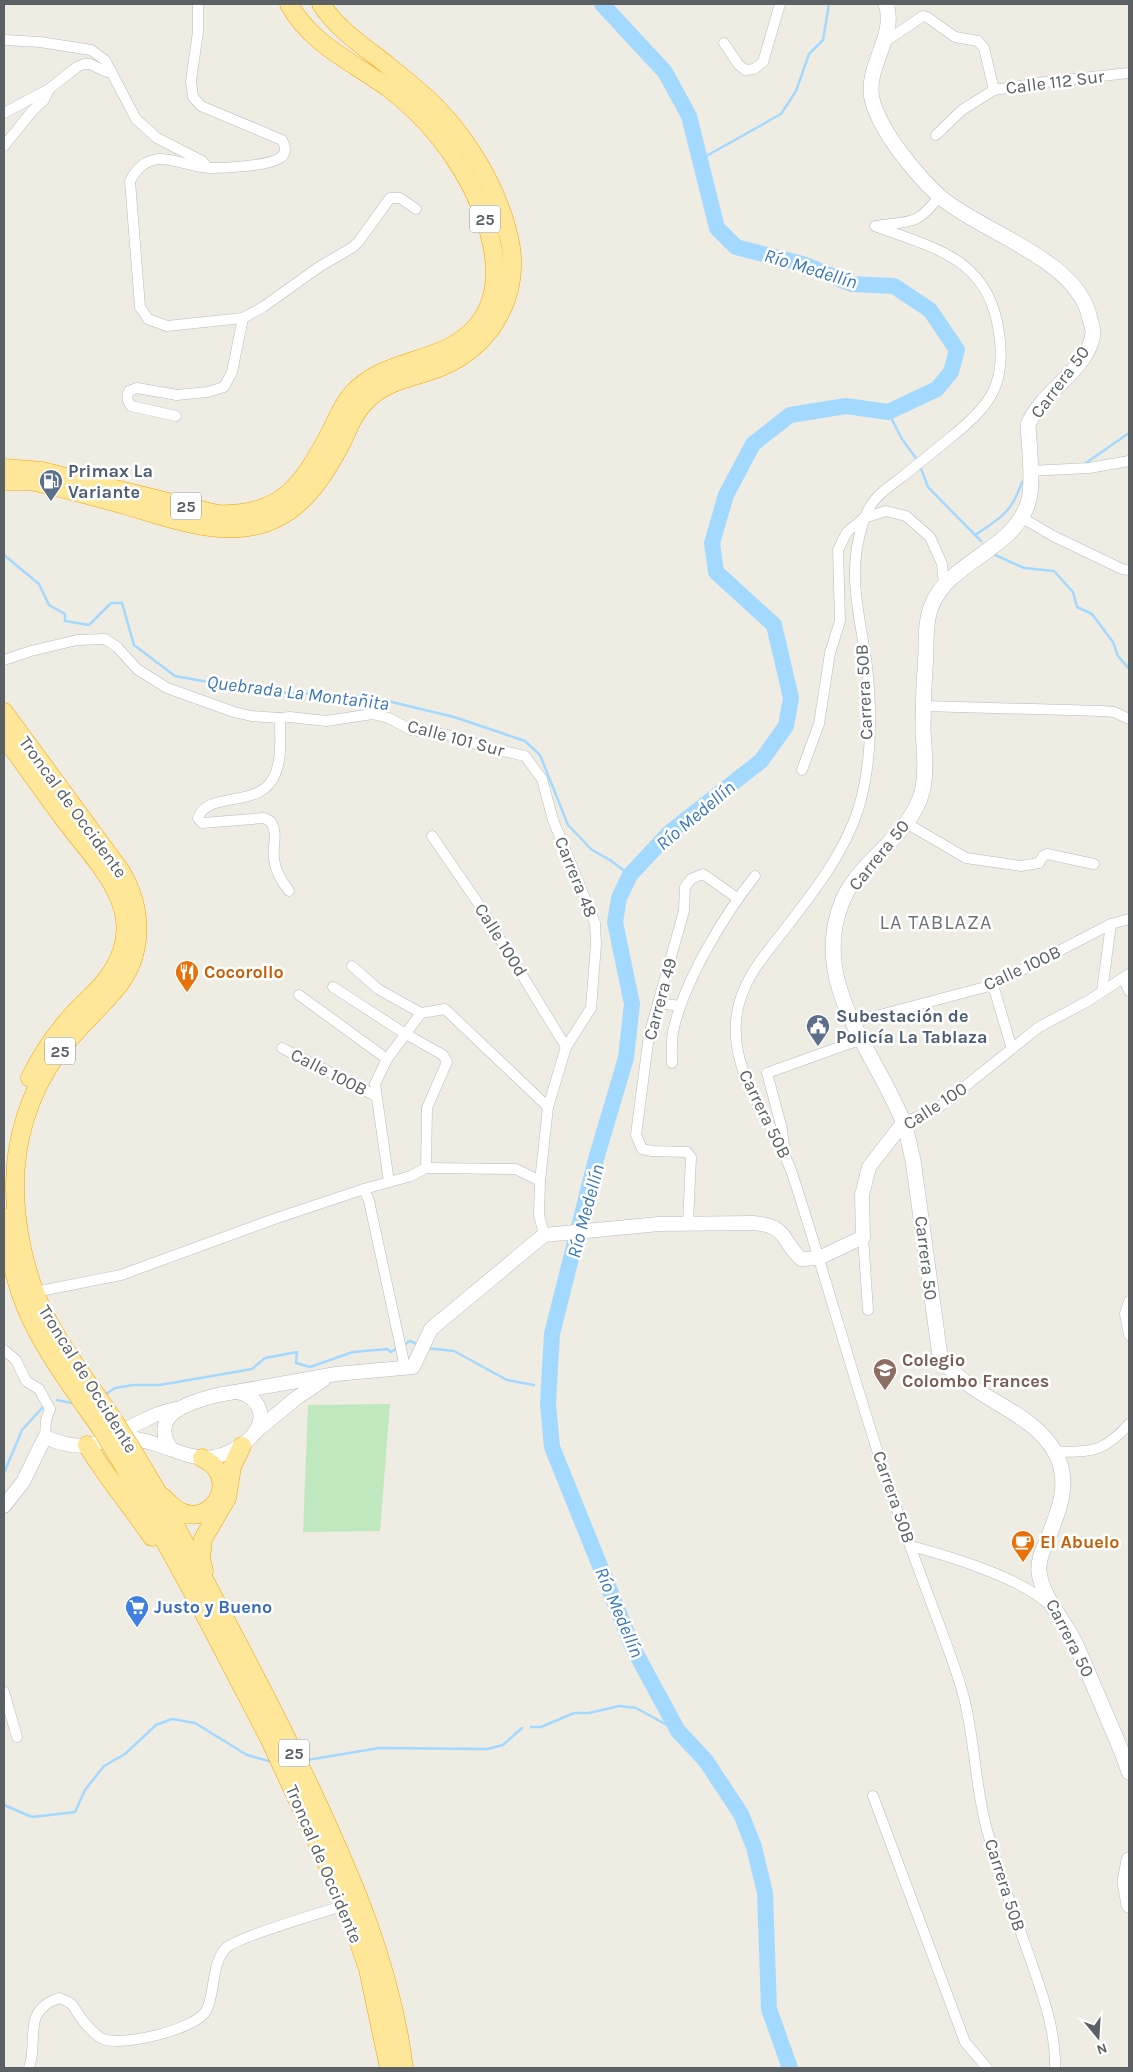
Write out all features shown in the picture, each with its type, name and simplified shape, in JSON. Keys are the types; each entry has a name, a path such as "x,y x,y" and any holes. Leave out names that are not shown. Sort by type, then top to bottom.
{"highway":[{"name":"25","path":"4,468 14,467 42,470 217,514 234,515 252,512 276,503 304,478 339,412 352,394 365,382 383,371 453,346 476,327 489,307 496,286 496,269 490,234 473,189 445,147 418,115 391,91 318,40 302,25 289,4"},
{"name":"25","path":"4,481 31,481 48,484 155,514 220,528 250,527 270,521 293,509 304,500 329,467 352,420 372,396 392,383 439,368 457,360 486,337 502,312 511,282 512,258 508,234 498,204 484,176 462,140 435,107 335,22 322,6"},
{"name":"Troncal de Occidente","path":"4,712 120,870 135,902 138,926 135,953 123,980 114,992 74,1033 55,1058 35,1094 20,1136 15,1185 16,1210 26,1264 35,1292 55,1333 129,1459 226,1656 269,1738 346,1905 368,1969 389,2068"},
{"name":"Troncal de Occidente","path":"4,736 108,876 120,898 125,923 122,949 112,972 61,1028 34,1070 14,1117 8,1140 4,1172"},
{"name":"Troncal de Occidente","path":"4,1217 7,1241 14,1269 30,1316 56,1363 111,1430"},
{"path":"87,1445 105,1476 132,1508 153,1539 226,1656"},
{"path":"212,1595 201,1559 203,1539 224,1506 229,1490 232,1467 242,1446"},
{"path":"158,1493 180,1511 188,1514 210,1510 220,1495 221,1479 214,1465 202,1458"},
{"name":"Troncal de Occidente","path":"129,1459 158,1493 285,1733 360,1897 389,1990 404,2068"}],"main road":[{"name":"Carrera 50","path":"886,4 889,22 874,66 871,85 874,107 884,126 920,177 939,196 1048,263 1069,279 1081,294 1089,311 1093,332 1089,347 1075,368 1032,415 1028,425 1030,496 1022,517 998,542 944,584 931,607 927,622 923,706 924,778 922,793 915,810 906,823 850,888 843,901 836,922 832,958 841,995 903,1123 913,1160 940,1356 948,1369 960,1379 1014,1413 1042,1436 1055,1452 1061,1466 1064,1488 1061,1505 1038,1563 1041,1582 1081,1657 1129,1772"},
{"path":"1129,1860 1125,1882 1129,1905"}],"street":[{"path":"198,4 198,32 191,81 193,97 200,106 282,140 286,147 285,152 279,159 236,168 208,168 160,159 144,163 136,169 130,181 140,307 148,319 168,326 243,318 263,307 318,267 353,246 359,241 390,198 400,198 416,209"},
{"path":"724,43 738,64 745,70 754,69 763,62 780,4"},
{"name":"Calle 112 Sur","path":"882,43 923,16 927,17 955,37 982,44 994,90 1045,82 1129,73"},
{"path":"4,40 40,42 91,50 105,60 136,119 157,138 202,161 208,168"},
{"path":"4,113 49,89 77,67 84,64 90,64 107,72 111,71"},
{"path":"4,146 33,110 44,100 49,89"},
{"path":"936,135 962,110 994,90"},
{"name":"Carrera 50B","path":"939,196 930,209 918,219 910,222 875,226 941,251 958,260 975,273 996,312 1000,337 1001,363 996,385 987,405 972,420 876,497 864,518 854,553 853,578 867,667 870,718 866,771 859,805 851,828 832,864 757,965 742,992 736,1017 736,1041 741,1066 751,1092 784,1149 891,1492 965,1700 970,1726 977,1790 1005,1888 1043,1996 1051,2027 1055,2068"},
{"path":"176,416 131,406 127,401 127,395 129,391 137,388 177,395 208,392 224,387 232,372 243,318"},
{"path":"1029,471 1089,468 1129,461"},
{"path":"802,770 818,724 830,653 840,622 838,550 847,532 864,518 886,511 906,516 918,524 930,537 942,564 944,584"},
{"path":"1022,517 1053,536 1122,569 1129,570"},
{"path":"4,660 31,651 78,640 106,639 117,647 137,669 168,688 234,712 251,716 280,718 278,765 270,785 264,790 247,797 208,806 202,810 198,818 202,823 264,818 270,820 276,831 274,848 276,867 289,891"},
{"path":"923,706 1102,711 1114,712 1129,720"},
{"name":"Calle 101 Sur","path":"280,718 290,717 326,721 372,714 389,718 411,730 447,735 525,756"},
{"name":"Carrera 48","path":"525,756 542,779 553,820 595,923 596,944 591,1008 566,1047 548,1107 540,1181 539,1215 544,1235"},
{"path":"906,823 966,858 1021,866 1039,863 1043,856 1047,854 1094,864"},
{"name":"Calle 100d","path":"432,836 478,903 566,1047"},
{"name":"Carrera 49","path":"688,1224 691,1157 687,1152 642,1149 636,1135 649,1035 684,911 684,887 691,879 703,874 737,898"},
{"name":"Carrera 49","path":"672,1063 672,1034 680,1006 717,932 737,898 755,876"},
{"name":"Calle 100B","path":"853,1022 993,985 1111,924 1129,919"},
{"path":"1102,991 1111,924"},
{"path":"352,966 378,989 421,1012 445,1009 548,1107"},
{"path":"1126,976 1129,991"},
{"name":"Calle 100","path":"868,1310 862,1196 869,1166 903,1123 938,1108 1039,1027 1088,1001 1126,976"},
{"path":"993,985 1012,1048"},
{"path":"333,987 404,1033 443,1055 447,1062 427,1108 426,1168"},
{"path":"299,995 387,1058"},
{"path":"658,1003 680,1006"},
{"path":"389,1182 375,1084 387,1058 421,1012"},
{"path":"784,1149 782,1129 767,1073 862,1039"},
{"name":"Calle 100B","path":"282,1048 376,1096"},
{"path":"35,1292 121,1276 274,1219 389,1182 426,1168 516,1169 540,1181"},
{"path":"364,1189 369,1201 403,1362"},
{"path":"45,1437 73,1446 87,1445 101,1442 111,1430 218,1394 403,1362 414,1367 431,1329 544,1235 659,1224 769,1225 778,1229 801,1259 818,1258 863,1238"},
{"path":"1129,1301 1125,1314 1129,1335"},
{"path":"4,1350 16,1360 26,1381 39,1389 50,1410 46,1420 45,1437 22,1482 4,1506"},
{"path":"111,1430 192,1457 202,1458 223,1455 242,1446 308,1389 336,1374"},
{"path":"236,1392 250,1397 260,1410 259,1426 255,1433"},
{"path":"171,1449 166,1442 165,1424 175,1410 184,1406"},
{"path":"1055,1452 1093,1451 1103,1448 1116,1439 1129,1424"},
{"path":"911,1546 949,1556 1018,1584 1040,1596 1056,1610"},
{"path":"4,1692 17,1737"},
{"path":"873,1796 966,2042 987,2068"},
{"path":"29,2068 36,2015 47,2002 60,1998 71,2003 81,2019 102,2039 113,2041 134,2040 172,2030 197,2021 207,2010 218,1962 226,1947 248,1937 346,1905"}],"green space":[{"path":"390,1404 380,1531 303,1532 308,1405"}],"waterway":[{"name":"Río Medellín","path":"602,4 665,72 689,116 717,228 736,247 806,265 851,284 894,286 930,310 957,350 951,372 937,389 888,412 846,406 790,415 753,444 726,495 712,543 716,572 774,625 791,698 786,726 761,761 670,832 630,875 619,898 615,922 632,1004 626,1058 596,1159 552,1334 548,1403 552,1447 633,1648 678,1731 706,1761 741,1814 754,1847 765,1893 769,2009 790,2068"},
{"path":"701,159 781,114 796,91 809,54 823,40 829,4"},
{"path":"888,412 902,439 918,461"},
{"path":"1083,465 1129,433"},
{"path":"920,466 928,487 981,541"},
{"path":"975,535 1009,508 1022,482"},
{"path":"993,554 1024,568 1054,571 1073,592 1077,607 1092,614 1113,642 1118,656 1129,669"},
{"name":"Quebrada La Montañita","path":"4,555 39,584 49,605 65,614 65,621 89,625 111,603 122,603 134,645 175,676 258,691 371,697 454,717 525,741 540,755 568,825 592,850 610,860 630,875"},
{"path":"404,1345 410,1341 419,1345"},
{"path":"106,1394 115,1388 133,1385 160,1385 252,1369 265,1358 297,1352 296,1363 310,1367 353,1352 387,1349 391,1352 399,1347"},
{"path":"426,1348 454,1351 507,1380 534,1385"},
{"path":"57,1400 72,1403"},
{"path":"4,1473 22,1430 43,1407"},
{"path":"531,1727 541,1727 574,1713 589,1713 619,1706 636,1708 678,1731"},
{"path":"4,1805 32,1817 75,1812 85,1790 104,1766 125,1754 156,1725 172,1719 195,1723 247,1755 272,1762"},
{"path":"307,1760 379,1748 487,1749 503,1745 522,1728"}],"place":[{"name":"Primax La Variante","path":"51,502"},
{"name":"Cocorollo","path":"187,993"},
{"name":"Subestación de Policía La Tablaza","path":"818,1047"},
{"name":"Colegio Colombo Frances","path":"885,1391"},
{"name":"El Abuelo","path":"1023,1563"},
{"name":"Justo y Bueno","path":"137,1628"}],"district":[{"name":"LA TABLAZA","path":"936,922"}]}
